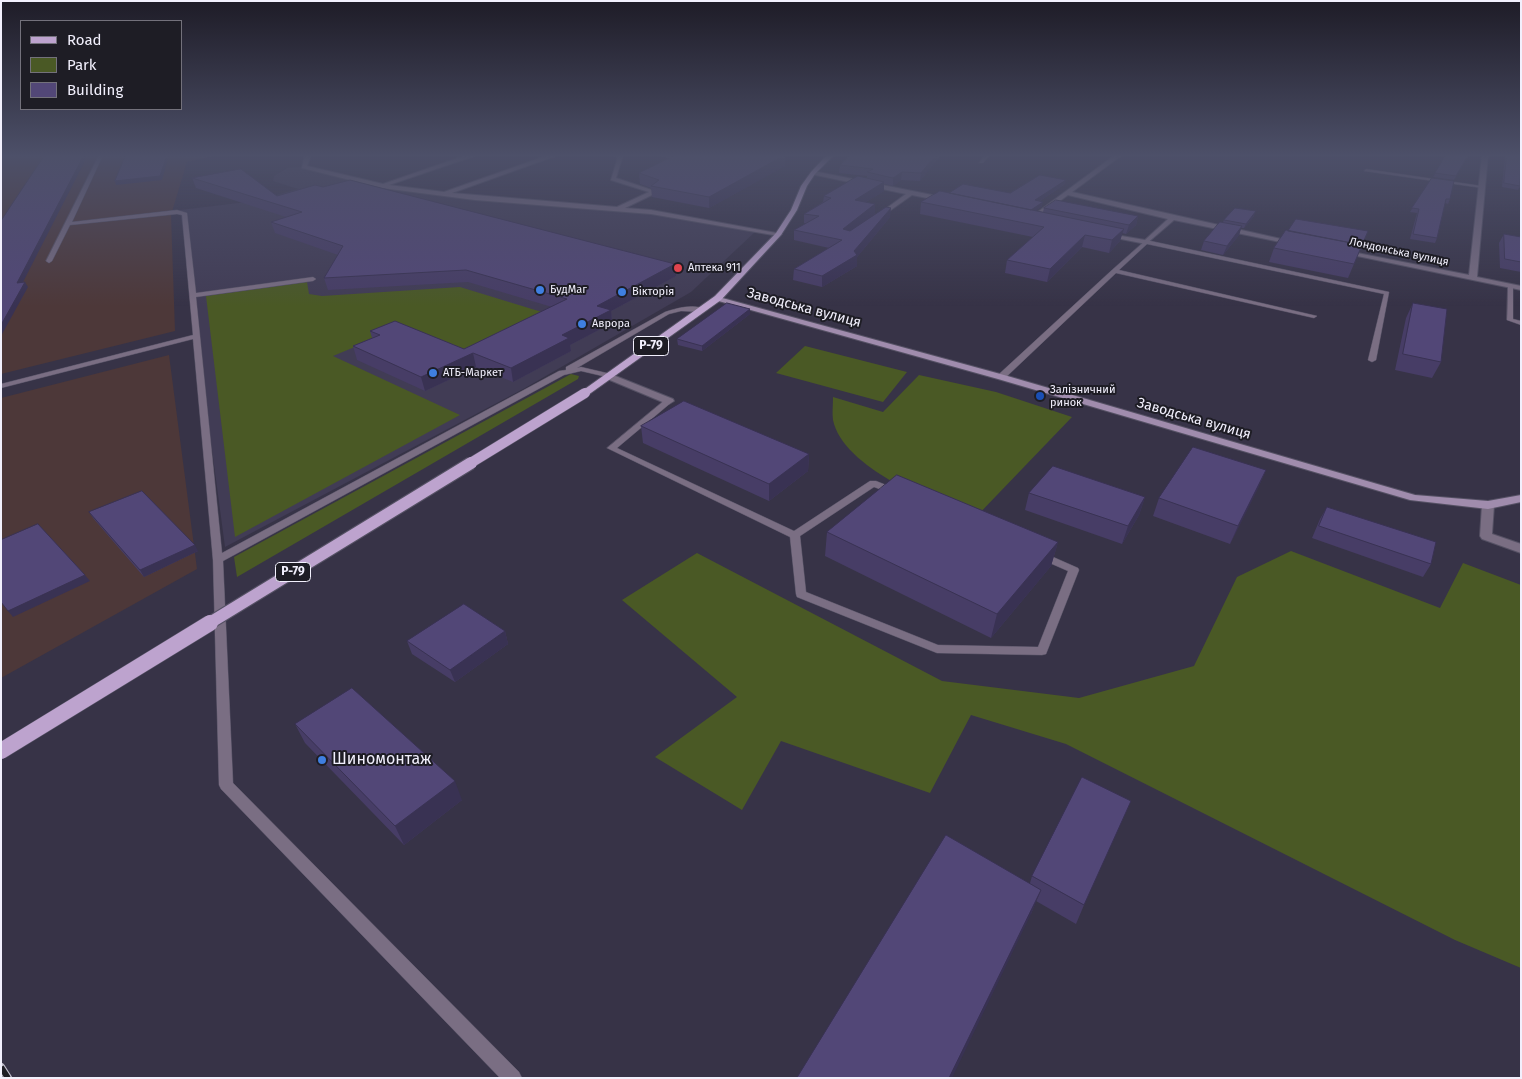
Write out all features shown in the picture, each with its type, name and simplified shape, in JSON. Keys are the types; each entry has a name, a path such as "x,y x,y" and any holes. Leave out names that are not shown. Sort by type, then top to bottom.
{"main road":[{"name":"Р-79","path":"1,751 585,393 718,298 779,234 796,205"}],"street":[{"path":"575,205 651,212 779,234"},
{"path":"617,209 625,205"},
{"path":"872,221 894,205"},
{"path":"1033,218 1051,205"},
{"path":"1120,205 1299,244"},
{"path":"1473,279 1480,205"},
{"path":"1023,216 1042,220"},
{"path":"1099,232 1146,242 1174,218"},
{"name":"Лондонська вулиця","path":"1338,251 1521,288"},
{"name":"Заводська вулиця","path":"718,298 1000,377 1414,498 1488,505 1521,498"},
{"path":"608,376 669,402"},
{"path":"1488,505 1486,536 1521,548"}],"lane":[{"path":"49,261 77,205"},
{"path":"68,224 177,212 185,214 218,560 226,785 513,1078"},
{"path":"1000,377 1146,242 1387,293 1372,360"},
{"path":"1114,271 1314,316"},
{"path":"193,295 313,279"},
{"path":"1510,286 1510,320 1521,323"},
{"path":"218,560 562,373 667,313 681,309 703,310"},
{"path":"1,386 196,336"},
{"path":"562,373 581,369 608,376"},
{"path":"669,402 611,448 796,535"},
{"path":"796,535 874,483 901,495"},
{"path":"796,535 801,594 937,649 1042,651 1074,570 1028,550"}],"shaded area":[{"path":"1,205 174,205 171,215 175,331 1,374"},
{"path":"219,205 568,205 647,213 755,232 691,292 525,388 225,547 180,210"},
{"path":"169,355 197,569 1,678 1,398"}],"green space":[{"path":"307,282 309,294 322,296 460,287 545,313 463,356 398,329 333,356 460,415 235,537 206,296"},
{"path":"805,346 907,372 883,402 776,373"},
{"path":"571,374 579,376 578,379 237,577 234,557"},
{"path":"919,375 996,392 1072,417 973,520 914,493 871,468 853,453 840,437 833,420 833,397 883,412"},
{"path":"1291,551 1440,608 1463,563 1521,585 1521,968 1455,940 1066,744 971,715 930,793 781,741 742,810 655,757 737,697 622,600 697,553 942,681 1079,698 1194,666 1237,577"}],"building":[{"path":"11,205 58,205 17,283 25,282 1,325 1,221"},
{"path":"280,205 448,205 675,264 597,306 611,310 562,335 569,338 511,368 473,353 421,377 353,346 380,335 370,331 395,321 464,349 567,299 466,270 324,278 343,246 271,222 302,212"},
{"path":"819,205 873,205 843,229 850,231 886,207 891,208 854,251 857,255 822,276 794,269 842,240 794,230 819,216 804,214"},
{"path":"937,205 1010,205 1124,229 1112,240 1085,235 1050,269 1007,260 1044,227"},
{"path":"1009,205 1038,205 1031,210"},
{"path":"1048,205 1083,205 1138,216 1129,225 1044,208"},
{"path":"1414,205 1445,205 1437,238 1413,234 1419,209 1412,208"},
{"path":"1235,208 1256,211 1246,224 1224,220"},
{"path":"1296,219 1368,231 1362,245 1288,231"},
{"path":"1220,222 1242,226 1227,246 1204,241"},
{"path":"1286,230 1362,245 1354,264 1274,248"},
{"path":"1504,234 1521,237 1521,262 1505,259"},
{"path":"727,303 750,309 702,346 677,339"},
{"path":"1413,303 1447,309 1441,362 1403,354"},
{"path":"684,401 809,454 769,484 641,426"},
{"path":"1193,447 1266,470 1238,526 1159,498"},
{"path":"1053,466 1145,497 1128,526 1029,493"},
{"path":"897,475 1058,542 997,614 827,532"},
{"path":"142,491 195,545 140,570 89,512"},
{"path":"1327,507 1436,542 1431,564 1319,526"},
{"path":"38,524 85,575 8,611 1,602 1,540"},
{"path":"464,604 505,631 450,670 407,641"},
{"path":"352,688 455,781 395,826 295,724"},
{"path":"1082,777 1131,801 1084,905 1032,876"},
{"path":"946,835 1041,890 949,1078 797,1078"}],"railway":[{"path":"1,1067 8,1078"}],"place":[{"name":"Аптека 911","path":"678,268"},
{"name":"БудМаг","path":"540,290"},
{"name":"Вікторія","path":"622,292"},
{"name":"Аврора","path":"582,324"},
{"name":"АТБ-Маркет","path":"433,373"},
{"name":"Залізничний ринок","path":"1040,396"},
{"name":"Шиномонтаж","path":"322,760"}]}
